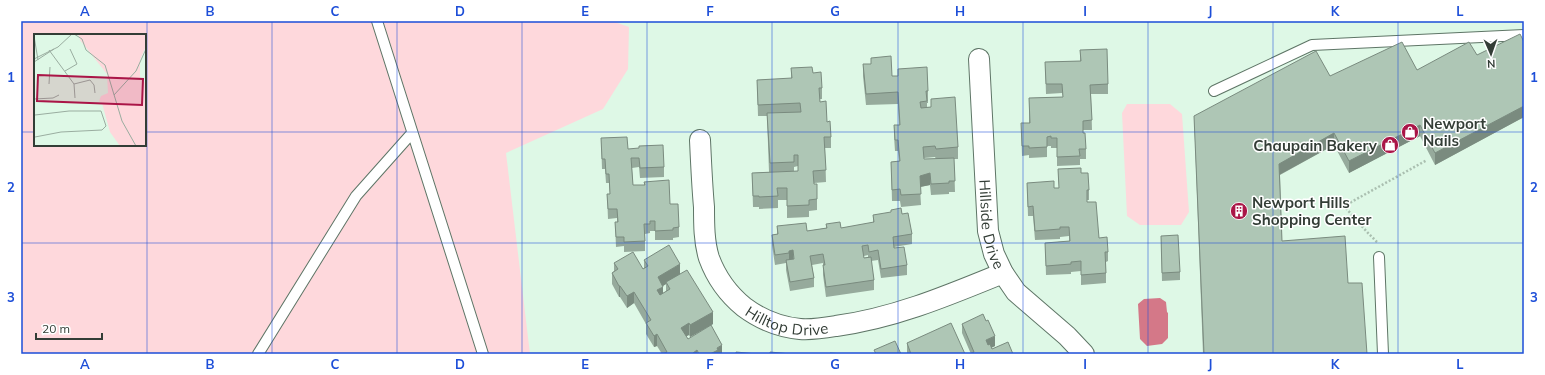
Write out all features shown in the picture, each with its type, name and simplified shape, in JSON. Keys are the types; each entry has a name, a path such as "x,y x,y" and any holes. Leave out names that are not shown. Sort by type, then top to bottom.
{"street":[{"name":"Hillside Drive","path":"979,59 988,231 994,254 1003,273 1016,292 1067,336 1084,354"},
{"name":"Hilltop Drive","path":"700,140 705,237 710,258 718,277 734,298 754,314 779,325 800,329 815,329 863,322 896,314 935,301 1003,273"}],"lane":[{"path":"377,21 483,354"},
{"path":"1214,91 1312,45 1524,35"},
{"path":"258,354 356,196 412,133"},
{"path":"1379,257 1383,354"}],"path":[{"path":"1382,245 1368,233 1344,206 1427,160"}],"shaded area":[{"path":"21,21 612,21 629,27 628,69 603,109 506,153 530,354 21,354"},
{"path":"1127,104 1170,104 1182,114 1189,212 1181,225 1140,225 1127,216 1122,113"},
{"path":"1160,298 1166,302 1168,313 1168,338 1162,344 1147,346 1140,339 1138,304 1144,299"}],"building":[{"name":"Newport Hills Shopping Center","path":"1520,34 1524,42 1524,106 1435,153 1420,125 1349,161 1334,133 1279,164 1282,241 1345,236 1348,283 1362,283 1367,354 1204,354 1194,116 1316,51 1330,76 1402,42 1417,70 1469,42 1477,55"},
{"path":"1107,49 1108,84 1090,85 1092,120 1083,121 1083,133 1085,133 1086,149 1079,149 1080,156 1057,157 1057,138 1051,138 1051,136 1047,137 1047,147 1029,148 1029,146 1022,146 1021,123 1030,123 1029,98 1063,97 1062,84 1046,84 1045,62 1081,61 1080,50"},
{"path":"891,56 892,76 898,76 898,69 927,67 927,101 920,102 921,108 931,107 931,99 955,97 958,147 936,149 935,146 923,147 924,159 954,158 955,181 949,181 949,183 931,184 930,173 920,176 921,194 901,195 900,189 892,190 891,162 900,161 898,140 895,140 894,125 900,125 898,92 866,94 863,64 871,64 871,58"},
{"path":"812,67 813,73 821,72 822,88 819,88 820,102 826,101 827,122 830,121 831,137 824,137 826,170 813,171 814,184 817,184 817,199 809,200 809,205 787,206 787,188 777,188 778,196 753,196 752,173 798,171 798,155 794,155 794,162 770,163 767,113 801,112 800,103 758,105 757,80 792,78 791,68"},
{"path":"627,137 628,149 639,148 639,146 663,145 664,167 640,168 639,158 631,158 633,185 645,185 644,182 669,180 670,204 678,204 679,227 673,228 673,230 655,231 655,221 650,221 650,224 644,224 645,241 624,242 624,237 616,237 615,222 618,222 617,209 608,209 607,194 610,194 609,174 606,174 605,159 602,159 601,138"},
{"path":"1081,168 1081,173 1088,173 1089,190 1087,190 1087,202 1096,202 1099,238 1107,237 1108,252 1105,252 1106,273 1081,275 1081,261 1071,262 1071,264 1046,266 1045,243 1070,241 1069,227 1035,231 1033,206 1028,207 1027,183 1054,181 1054,188 1059,188 1058,169"},
{"path":"901,208 902,214 908,213 912,234 893,237 894,248 904,247 907,265 881,269 878,250 869,252 868,245 862,246 864,258 871,257 874,280 826,287 823,254 810,256 814,278 790,282 786,260 794,259 793,250 789,251 789,253 775,255 772,235 778,234 777,226 806,223 807,231 827,228 826,224 840,222 841,228 874,222 873,215 891,212 891,210"},
{"path":"1178,235 1180,272 1162,273 1161,236"},
{"path":"669,245 680,264 658,277 663,287 657,290 660,295 670,289 666,282 687,270 713,312 690,325 689,323 681,328 688,339 711,325 722,345 717,348 718,350 710,354 699,354 697,350 693,353 694,354 663,354 667,352 657,334 654,336 646,323 651,320 634,292 627,296 619,286 612,273 618,269 614,263 633,252 643,269 648,266 644,260"},
{"path":"983,314 986,321 988,320 995,336 986,340 988,345 990,344 992,349 1008,342 1013,354 970,354 974,352 962,324"},
{"path":"951,323 965,354 911,354 907,343"},
{"path":"895,341 901,354 876,354 874,350"},
{"path":"736,352 757,354 736,354"},
{"path":"770,352 791,354 770,354"}],"place":[{"name":"Newport Nails","path":"1410,132"},
{"name":"Chaupain Bakery","path":"1390,145"},
{"name":"Newport Hills Shopping Center","path":"1239,211"}]}
